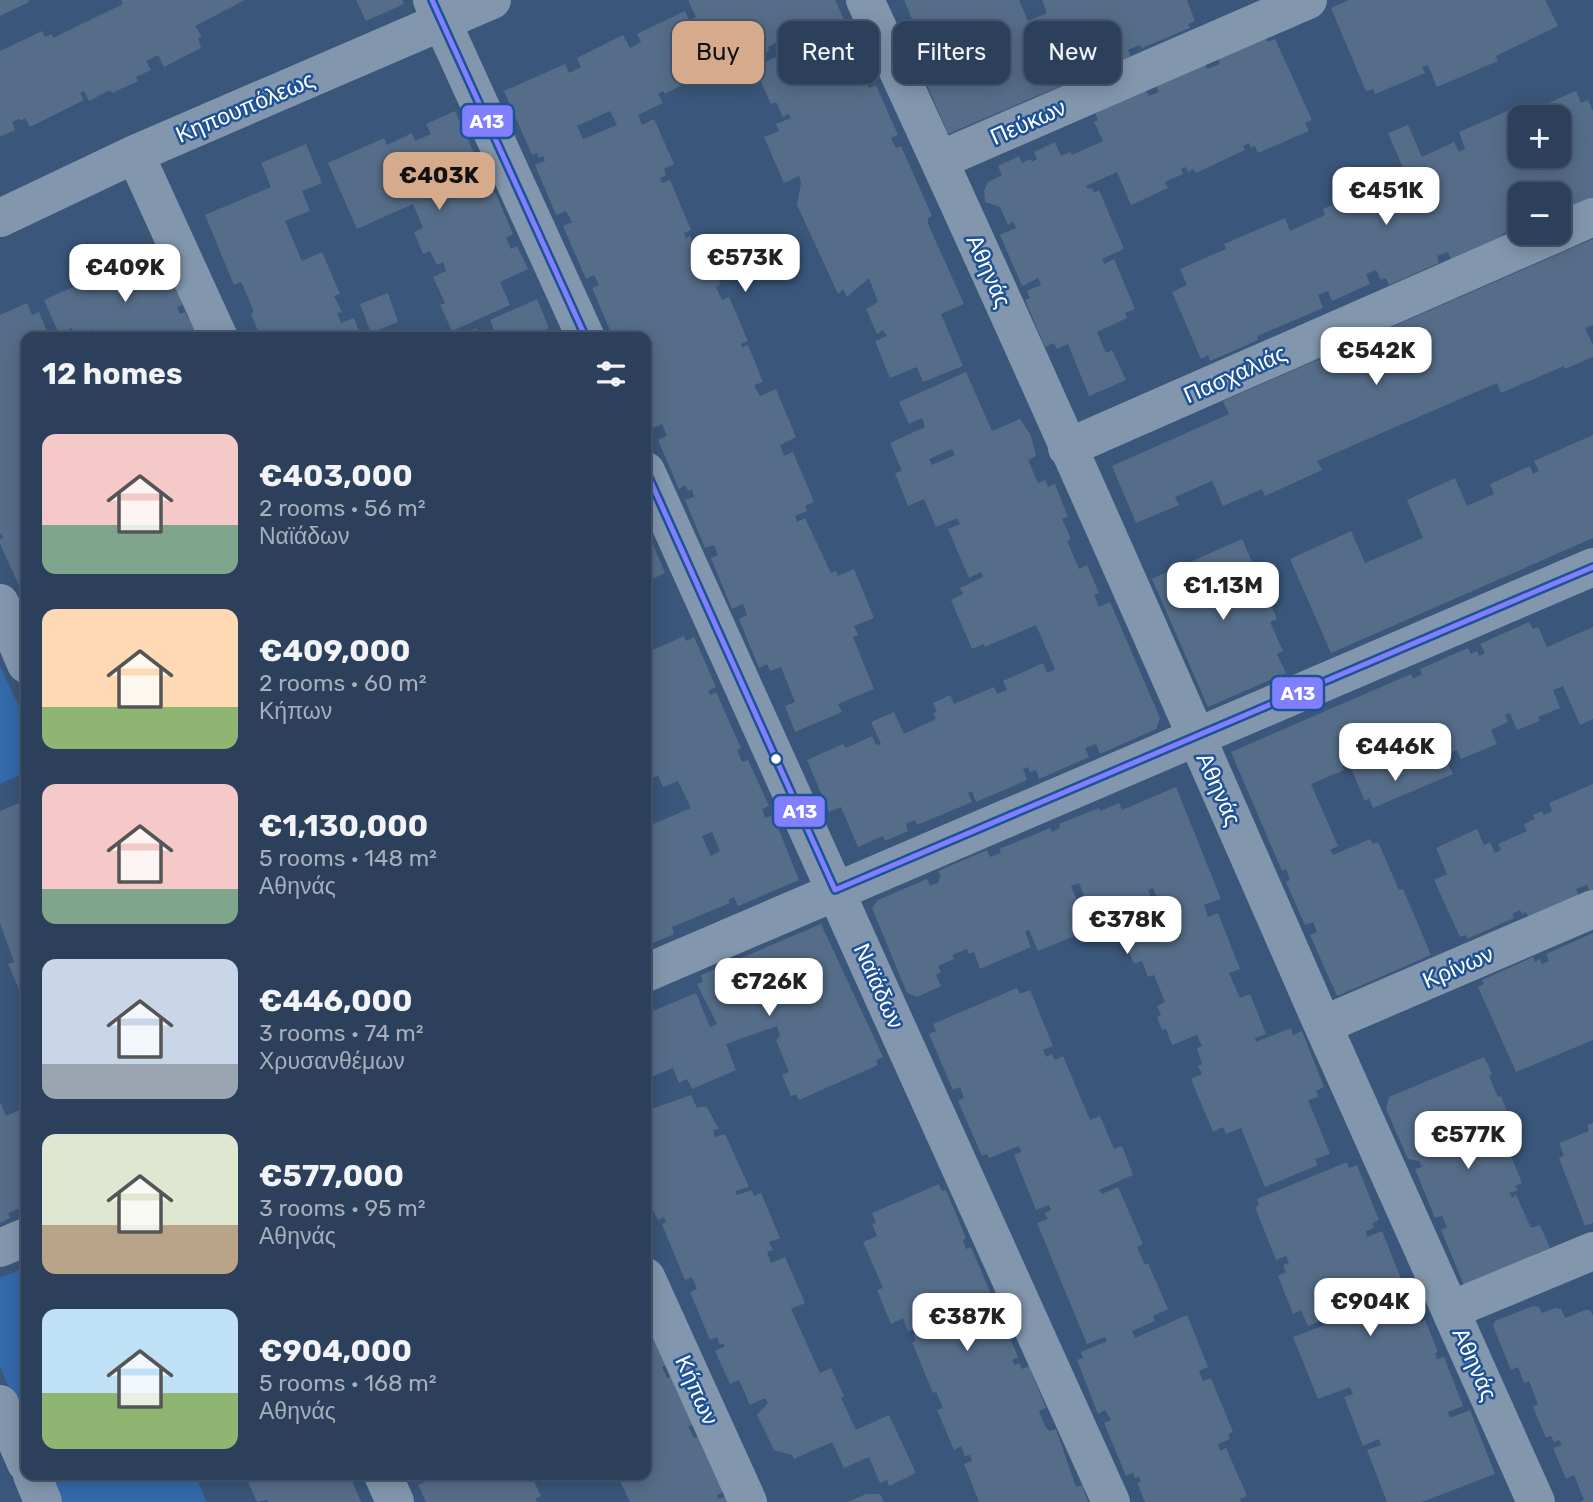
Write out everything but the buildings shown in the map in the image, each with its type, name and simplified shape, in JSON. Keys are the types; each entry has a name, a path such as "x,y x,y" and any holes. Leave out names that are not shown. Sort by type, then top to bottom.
{"street":[{"name":"Κηπουπόλεως","path":"0,218 438,11 492,0"},
{"name":"Αθηνάς","path":"865,0 940,160 1536,1502"},
{"name":"Πεύκων","path":"940,160 1308,0"},
{"path":"438,11 583,332"},
{"path":"135,154 216,332"},
{"name":"Πασχαλιάς","path":"1571,226 1593,217"},
{"name":"Πασχαλιάς","path":"1067,448 1528,245"},
{"name":"Ναϊάδων","path":"651,482 1111,1502"},
{"path":"651,971 1593,568"},
{"path":"0,603 21,652"},
{"name":"Κρίνων","path":"1323,1025 1593,909"},
{"path":"0,1248 21,1239"},
{"path":"1451,1310 1593,1251"},
{"name":"Κήπων","path":"651,1288 748,1502"},
{"path":"0,1404 21,1452"},
{"path":"34,1480 43,1502"},
{"path":"385,1480 395,1502"}],"shaded area":[{"path":"0,666 21,711 21,774 0,784"},
{"path":"21,1269 21,1415 0,1367 0,1278"},
{"path":"50,1480 197,1480 207,1502 59,1502"}],"transit line":[{"name":"A13","path":"432,0 583,332"},
{"name":"A13","path":"651,482 835,890 1593,567"}]}
